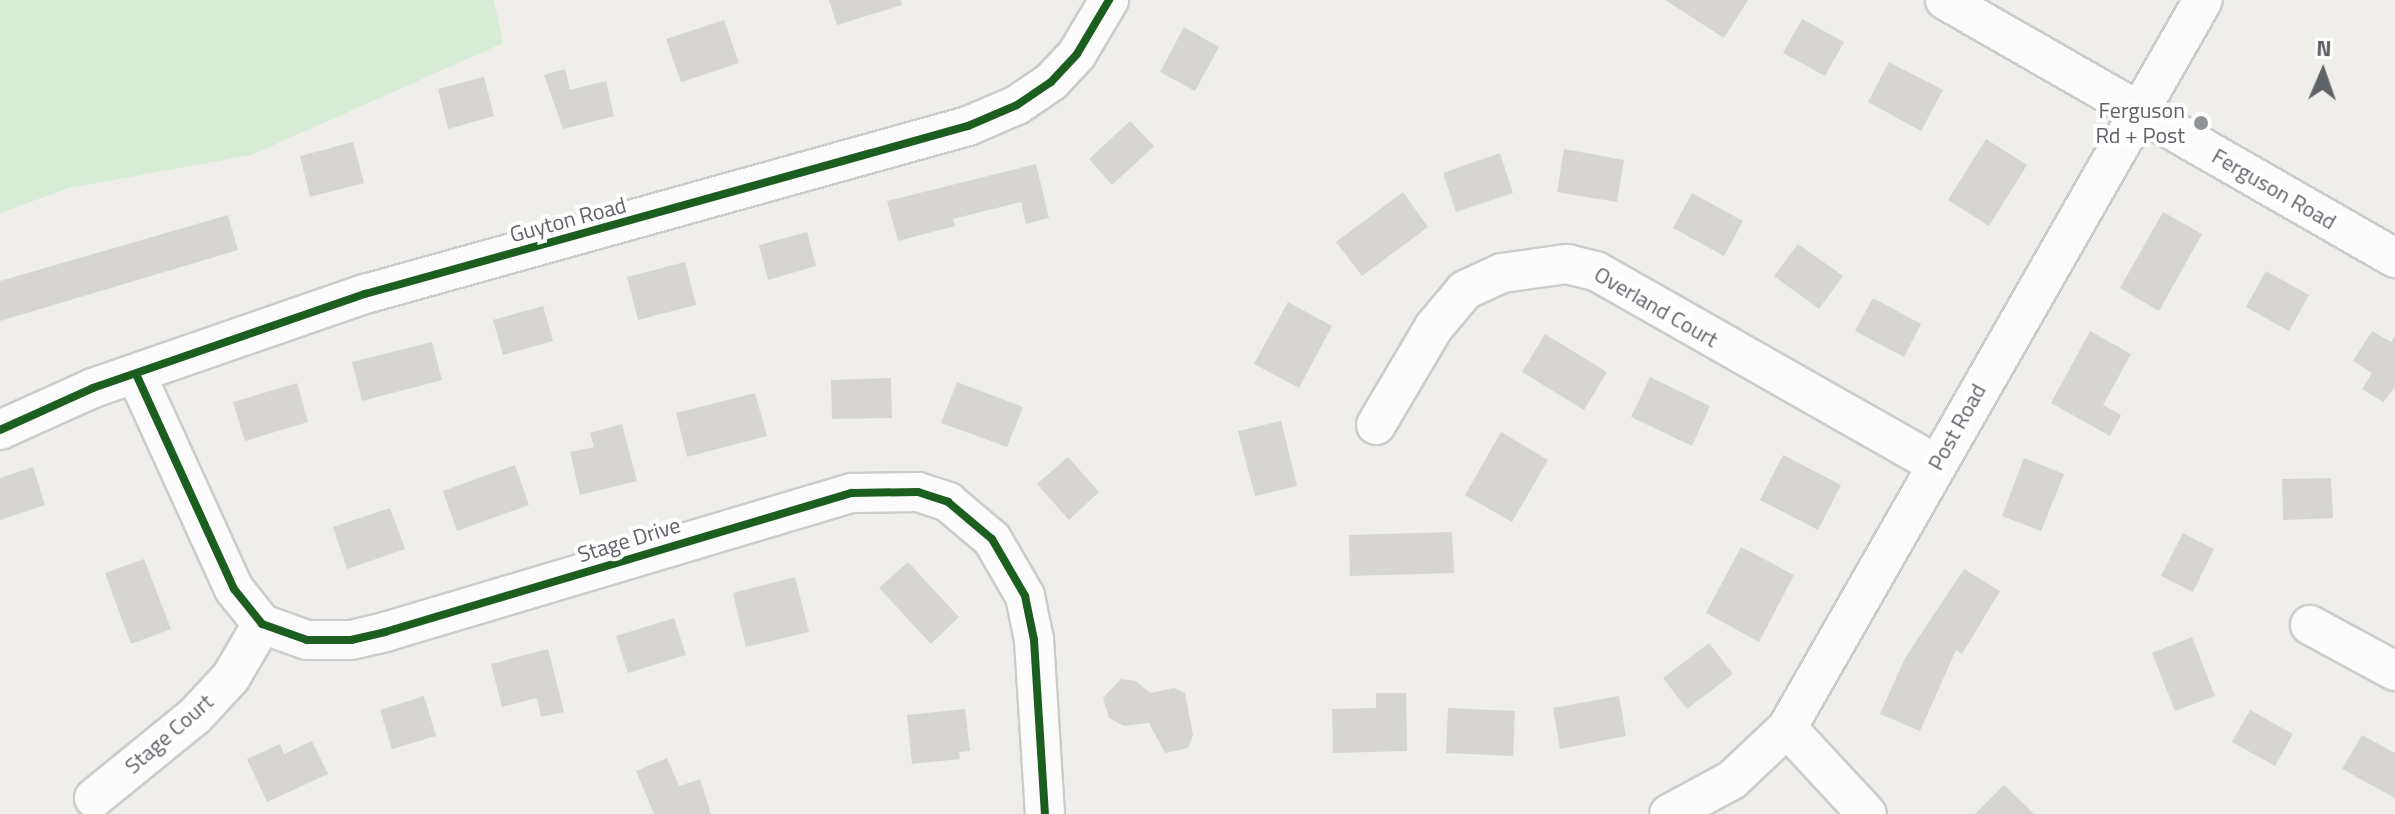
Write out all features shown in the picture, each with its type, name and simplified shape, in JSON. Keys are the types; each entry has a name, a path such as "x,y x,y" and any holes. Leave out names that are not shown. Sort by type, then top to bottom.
{"street":[{"name":"Guyton Road","path":"0,430 136,374 365,294 968,126 1017,105 1051,82 1077,54 1109,0"},
{"name":"Ferguson Road","path":"1945,0 2395,258"},
{"name":"Post Road","path":"1669,814 1732,780 1787,728 2203,0"},
{"name":"Overland Court","path":"1376,425 1434,327 1465,290 1513,270 1567,264 1596,271 1936,464"},
{"path":"136,374 234,589 262,624"},
{"name":"Stage Drive","path":"262,624 307,640 351,640 852,493 918,492 948,502 980,525 1007,559 1025,596 1034,640 1045,814"},
{"name":"Stage Court","path":"94,798 195,716 231,677 262,624"},
{"path":"2310,625 2395,671"},
{"path":"1787,728 1867,814"}],"green space":[{"path":"0,0 494,0 503,43 251,155 69,188 0,213"}],"building":[{"path":"829,0 901,0 902,5 837,25"},
{"path":"1665,0 1748,0 1724,38"},
{"path":"1802,19 1844,42 1825,76 1783,53"},
{"path":"724,20 739,63 681,82 666,39"},
{"path":"1184,27 1219,47 1195,91 1160,72"},
{"path":"1889,62 1943,90 1921,131 1868,102"},
{"path":"565,69 570,90 606,81 614,116 563,129 544,75"},
{"path":"484,77 494,116 448,129 438,89"},
{"path":"1130,121 1154,146 1112,185 1089,159"},
{"path":"1986,139 2027,165 1989,226 1948,200"},
{"path":"353,142 364,183 310,197 300,156"},
{"path":"1564,149 1624,160 1617,202 1557,192"},
{"path":"1500,153 1513,193 1456,212 1443,173"},
{"path":"1036,164 1049,218 1026,224 1021,202 953,219 955,226 898,241 887,201"},
{"path":"1403,192 1428,227 1362,276 1336,242"},
{"path":"1692,193 1743,221 1724,256 1673,228"},
{"path":"2163,212 2202,234 2159,311 2120,288"},
{"path":"228,215 238,250 0,321 0,281"},
{"path":"807,232 816,266 768,280 759,245"},
{"path":"1798,244 1843,276 1819,309 1774,276"},
{"path":"685,262 696,305 638,320 627,277"},
{"path":"2266,271 2309,295 2289,331 2246,307"},
{"path":"1873,298 1921,324 1904,357 1855,331"},
{"path":"1288,302 1332,326 1299,388 1254,364"},
{"path":"543,306 553,341 503,355 493,320"},
{"path":"2090,331 2131,354 2103,405 2121,415 2110,436 2051,403"},
{"path":"2372,331 2391,342 2395,336 2395,387 2383,402 2362,389 2372,373 2353,361"},
{"path":"1545,334 1607,372 1584,410 1522,372"},
{"path":"432,342 442,380 362,401 352,362"},
{"path":"1650,377 1710,406 1692,446 1631,417"},
{"path":"891,378 892,418 832,419 831,380"},
{"path":"957,382 1023,407 1007,447 941,423"},
{"path":"297,383 308,422 245,441 233,402"},
{"path":"755,393 767,436 687,457 676,413"},
{"path":"1281,421 1297,486 1255,496 1238,431"},
{"path":"622,424 637,481 580,495 570,452 594,447 590,433"},
{"path":"1501,432 1548,460 1512,522 1465,495"},
{"path":"1783,455 1841,485 1818,530 1760,500"},
{"path":"1068,457 1099,492 1069,520 1037,484"},
{"path":"2024,458 2064,474 2041,531 2002,516"},
{"path":"515,465 529,505 457,531 443,491"},
{"path":"33,467 45,505 0,520 0,478"},
{"path":"2331,478 2333,518 2283,520 2282,479"},
{"path":"390,508 405,549 347,569 333,527"},
{"path":"1452,532 1454,573 1350,576 1349,535"},
{"path":"2183,533 2214,549 2193,592 2161,576"},
{"path":"1741,547 1794,575 1759,642 1706,613"},
{"path":"144,559 171,629 131,644 105,573"},
{"path":"908,562 959,617 931,644 879,588"},
{"path":"1964,569 2000,591 1962,654 1956,650 1920,731 1880,714 1905,658"},
{"path":"795,577 809,632 746,647 733,593"},
{"path":"674,618 686,655 628,673 616,636"},
{"path":"2192,637 2215,696 2175,711 2152,653"},
{"path":"1709,643 1733,674 1687,709 1663,678"},
{"path":"548,649 564,712 541,717 537,698 502,707 491,664"},
{"path":"1121,679 1136,681 1150,693 1174,688 1185,693 1193,735 1188,748 1165,753 1149,723 1124,726 1109,718 1103,698"},
{"path":"1376,693 1406,693 1407,751 1333,753 1332,709 1376,708"},
{"path":"424,696 436,736 392,749 380,710"},
{"path":"1619,696 1626,736 1560,749 1553,708"},
{"path":"1448,708 1515,711 1513,756 1446,753"},
{"path":"965,709 970,751 959,752 960,759 912,764 907,715"},
{"path":"2250,710 2293,734 2275,766 2232,742"},
{"path":"2362,735 2395,753 2395,798 2342,769"},
{"path":"312,741 328,774 267,802 247,759 280,744 284,754"},
{"path":"667,758 679,786 700,779 711,814 654,814 636,771"},
{"path":"2004,785 2034,814 1975,814"}],"cycle path":[{"path":"0,430 93,388 365,294 968,126 1017,105 1051,82 1077,54 1109,0"},
{"path":"136,374 234,589 262,624 307,640 351,640 385,632 852,493 918,492 948,502 992,539 1025,596 1034,640 1045,814"}],"place":[{"name":"Ferguson Rd + Post","path":"2201,123"}]}
